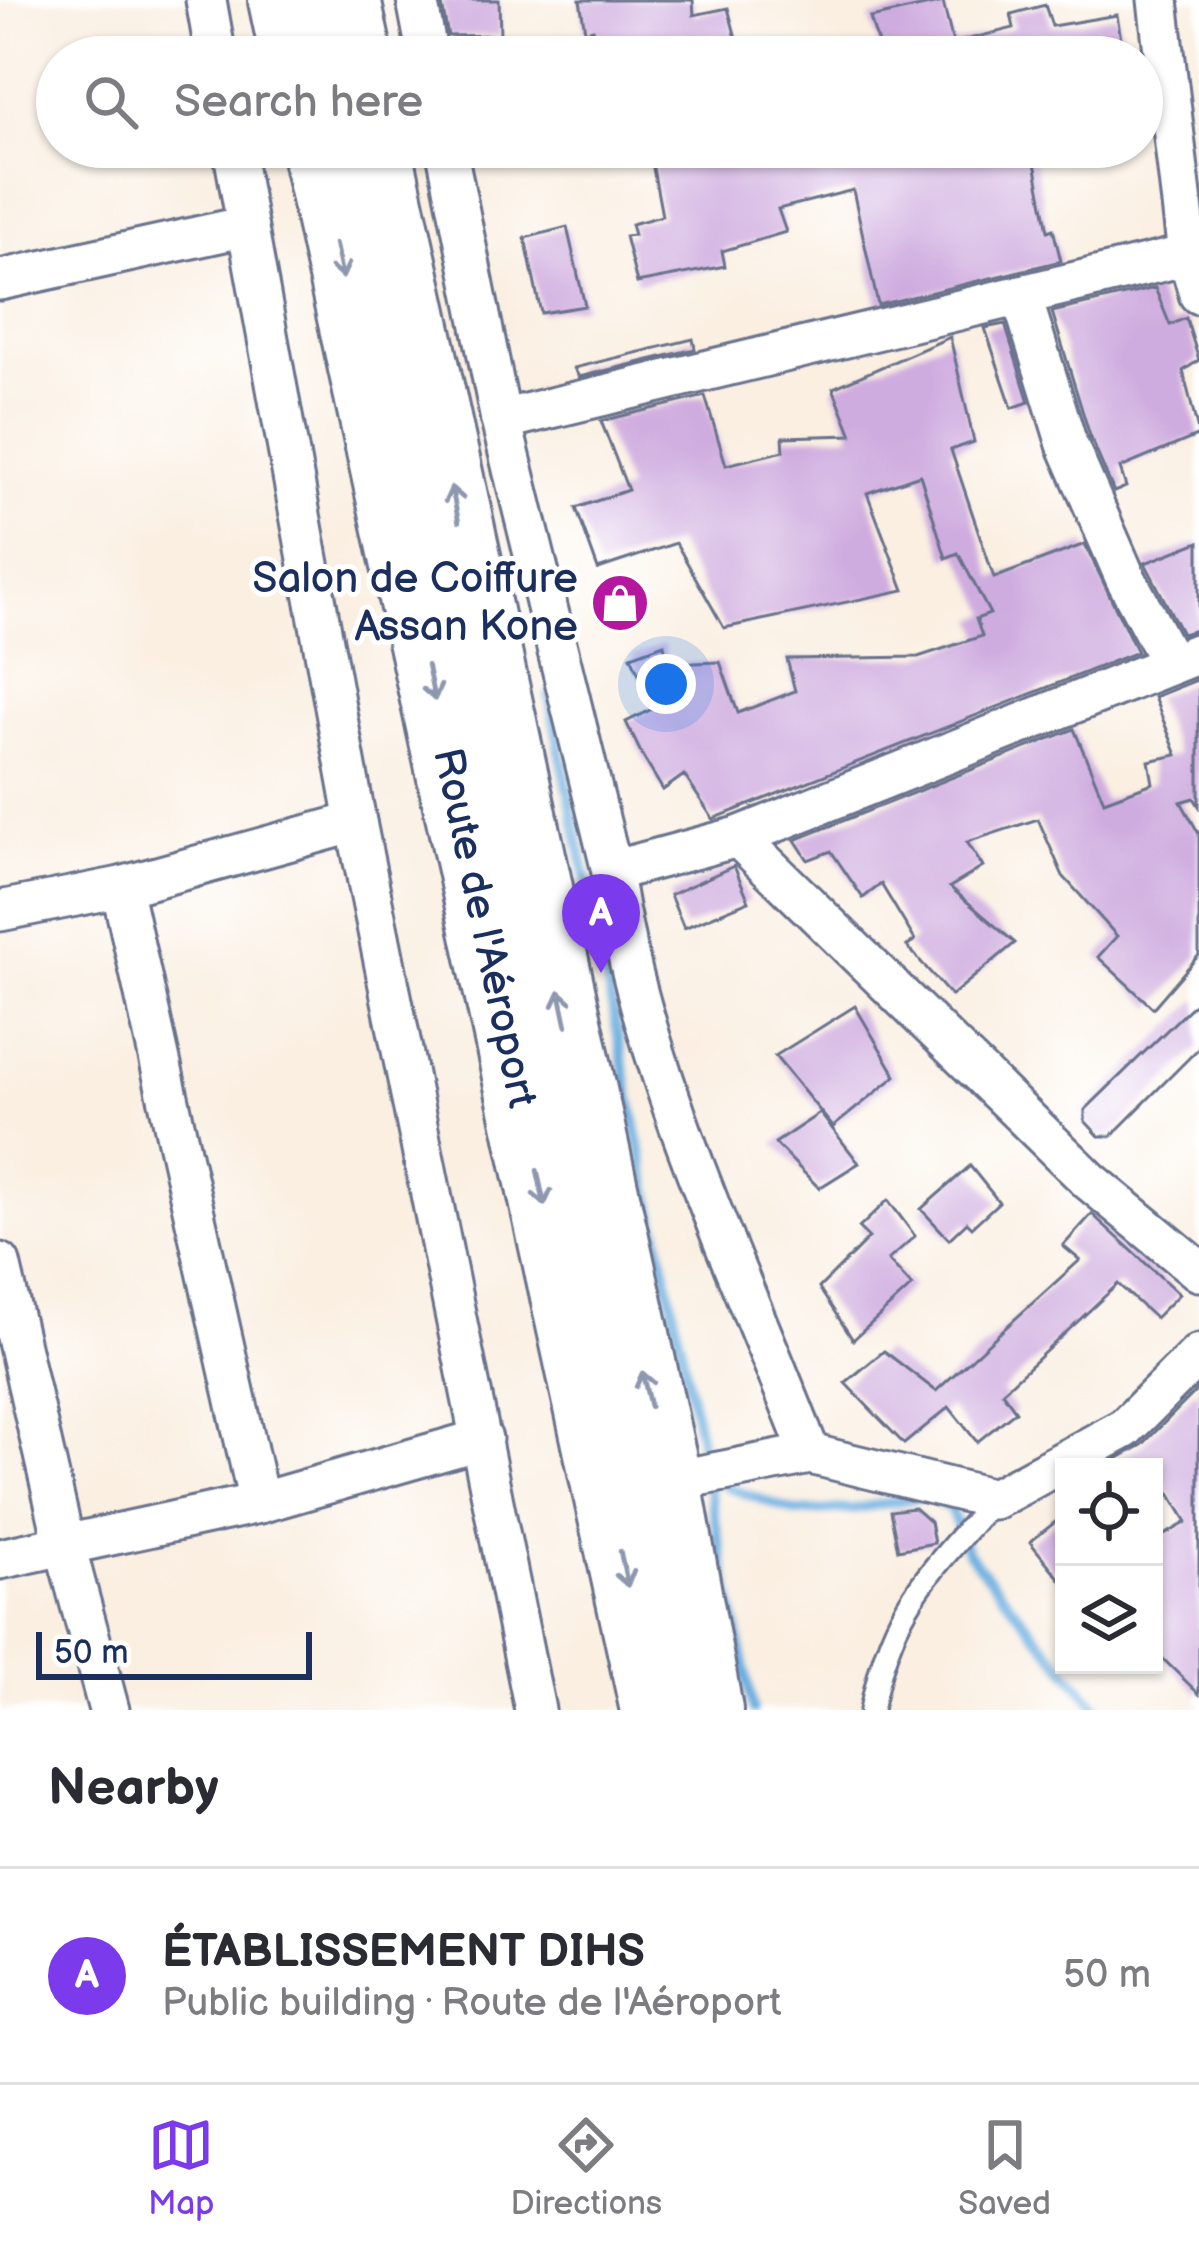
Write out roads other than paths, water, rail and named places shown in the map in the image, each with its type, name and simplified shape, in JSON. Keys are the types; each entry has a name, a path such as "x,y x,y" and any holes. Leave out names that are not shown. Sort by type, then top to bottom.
{"highway":[{"path":"282,0 290,36"},
{"path":"347,0 355,36"},
{"name":"Route de l'Aéroport","path":"319,168 654,1710"},
{"name":"Route de l'Aéroport","path":"383,168 668,1482 709,1710"}],"street":[{"path":"206,0 212,36"},
{"path":"417,0 424,36"},
{"path":"1172,21 1188,255 1199,294"},
{"path":"236,168 356,823 535,1710"},
{"path":"450,168 500,419 612,871 619,919 663,1076 810,1454"},
{"path":"0,280 247,226"},
{"path":"500,419 1188,255"},
{"path":"612,871 738,837 1185,658 1125,577 1067,444 1021,295"},
{"path":"0,910 121,887 356,823"},
{"path":"738,837 1090,1181 1199,1270"},
{"path":"121,887 259,1503"},
{"path":"0,1263 64,1542 110,1710"},
{"path":"668,1482 810,1454 994,1499 1125,1428 1199,1354"},
{"path":"0,1559 259,1503 482,1439"}],"lane":[{"path":"871,1710 881,1661 904,1604 994,1499"}],"waterway":[{"path":"549,696 705,1465"},
{"path":"708,1484 753,1710"},
{"path":"724,1486 797,1512 853,1509 921,1497"},
{"path":"938,1503 950,1508 967,1552 1100,1710"}],"place":[{"name":"Salon de Coiffure Assan Kone","path":"620,603"},
{"name":"ÉTABLISSEMENT DIHS","path":"601,973"}]}
